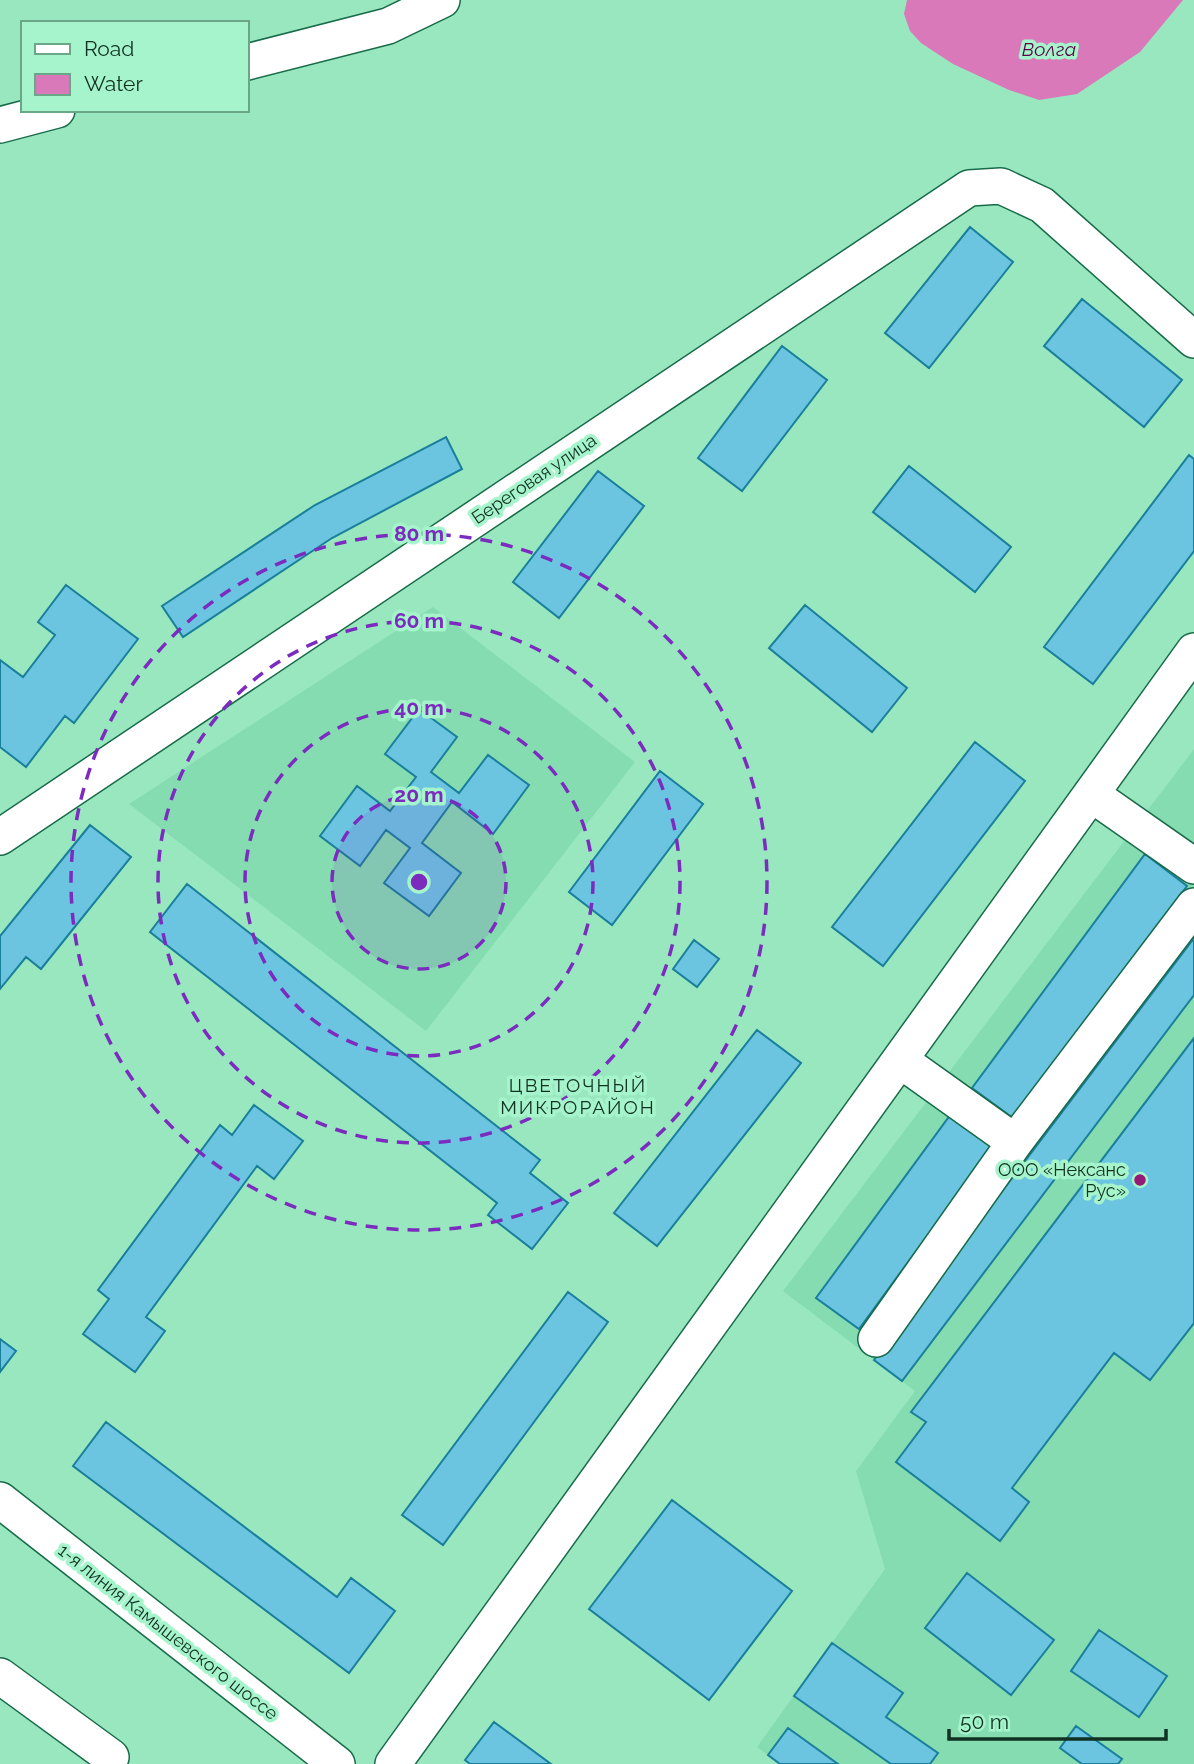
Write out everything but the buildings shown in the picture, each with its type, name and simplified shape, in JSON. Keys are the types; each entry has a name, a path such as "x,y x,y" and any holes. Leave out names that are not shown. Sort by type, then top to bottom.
{"street":[{"path":"248,62 388,26 442,0"},
{"path":"0,125 49,112"},
{"name":"Береговая улица","path":"0,837 969,188 1001,186 1042,205 1194,340"},
{"path":"393,1764 1194,651"},
{"path":"1091,794 1194,866"},
{"path":"876,1339 1016,1142 1194,906"},
{"path":"900,1060 1016,1142"},
{"name":"1-я линия Камышевского шоссе","path":"1,1505 337,1764"},
{"path":"0,1676 111,1757"}],"shaded area":[{"path":"433,607 635,762 426,1031 129,804"},
{"path":"1194,749 1194,1764 780,1764 757,1747 885,1569 856,1471 915,1391 783,1291"}],"water":[{"name":"Волга","path":"907,0 1183,0 1140,52 1077,94 1039,100 1009,90 953,64 921,43 910,31 904,14"}],"place":[{"name":"ООО «Нексанс Рус»","path":"1140,1180"}],"district":[{"name":"ЦВЕТОЧНЫЙ МИКРОРАЙОН","path":"578,1096"}]}
